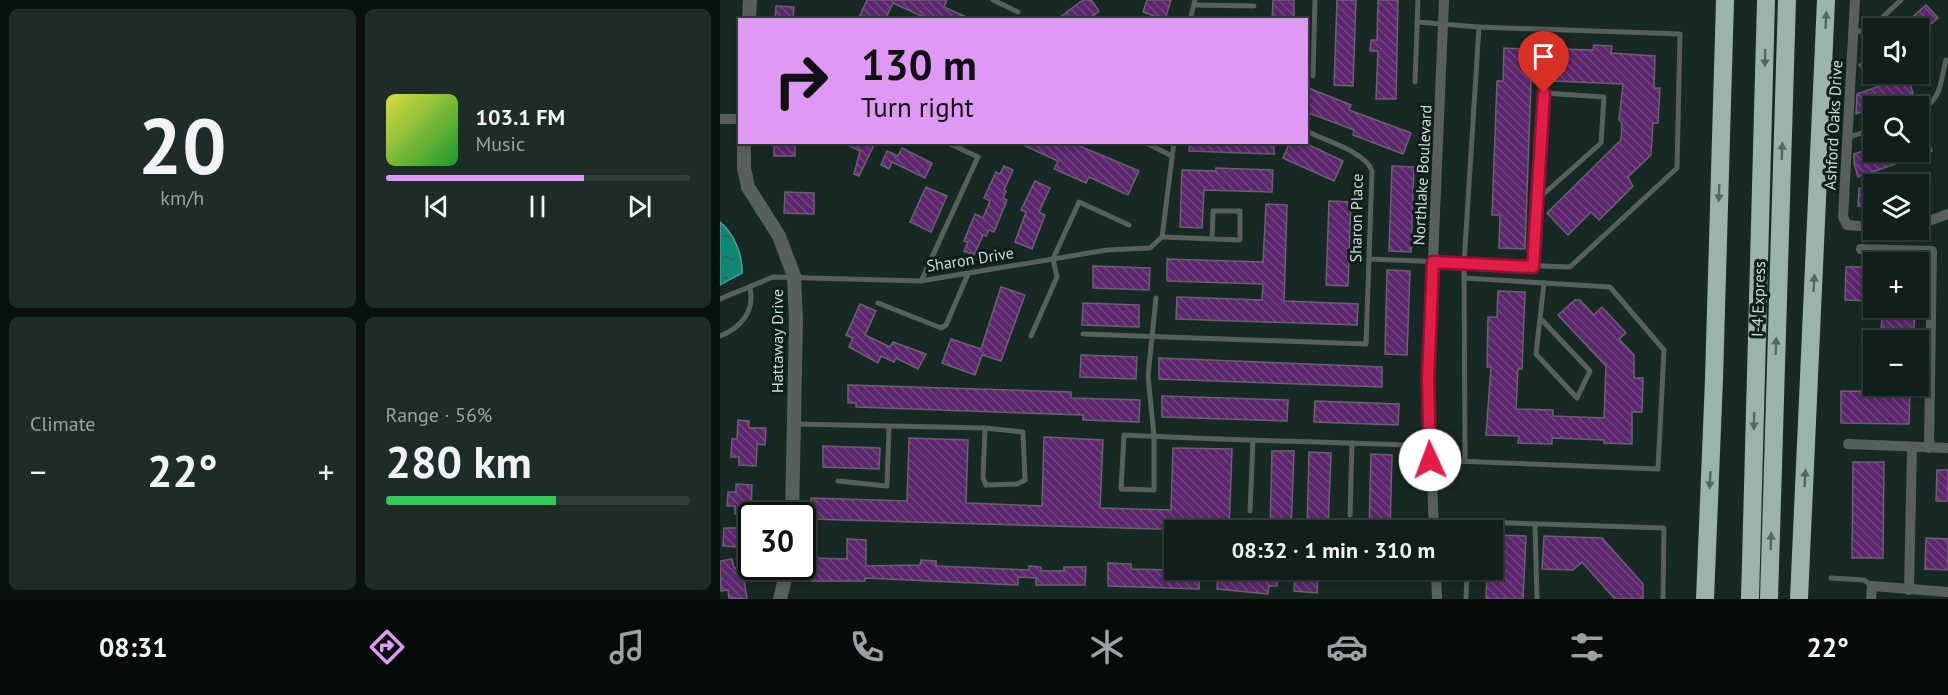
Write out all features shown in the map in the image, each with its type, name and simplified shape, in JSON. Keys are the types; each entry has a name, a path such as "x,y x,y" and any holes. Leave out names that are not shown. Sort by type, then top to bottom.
{"highway":[{"path":"1705,599 1725,0"},
{"name":"I-4 Express","path":"1750,599 1766,0"},
{"name":"I-4 Express","path":"1769,599 1787,0"},
{"path":"1799,599 1826,0"}],"street":[{"path":"749,18 750,0"},
{"name":"Northlake Boulevard","path":"1433,520 1428,379 1444,0"},
{"name":"Ashford Oaks Drive","path":"1855,0 1843,217 1847,225 1863,226"},
{"path":"720,119 738,120"},
{"name":"Hattaway Drive","path":"744,144 744,168 748,187 779,236 794,276 792,502"},
{"path":"1929,221 1948,214"},
{"path":"1861,249 1932,251 1929,448"},
{"path":"1848,444 1948,448"},
{"path":"1909,590 1912,448"},
{"path":"780,599 785,580"},
{"path":"1436,580 1437,599"},
{"path":"1871,599 1872,586 1948,592"}],"lane":[{"path":"993,0 1018,12"},
{"path":"1313,76 1315,0"},
{"path":"1415,82 1418,0"},
{"path":"1853,33 1870,28 1901,0"},
{"path":"1190,18 1194,2 1254,6"},
{"path":"1369,259 1570,267 1677,168 1680,34 1479,27 1417,22"},
{"path":"1465,461 1464,264 1479,27"},
{"path":"1929,106 1936,98 1946,60"},
{"path":"1533,267 1544,93 1604,97 1601,143 1538,199"},
{"name":"Sharon Place","path":"1152,337 1366,344 1373,179 1370,163 1361,156 1308,132"},
{"path":"1847,138 1863,133"},
{"path":"921,280 978,157 950,144"},
{"path":"1148,144 1172,156"},
{"path":"1174,144 1162,237 1212,239 1240,240 1240,212 1213,211 1212,239"},
{"path":"1031,336 1057,277 1053,259 1079,202 1129,225"},
{"name":"Sharon Drive","path":"720,299 773,277 921,280 1107,250 1150,248 1162,237"},
{"path":"878,303 941,328 946,325 968,274"},
{"path":"1430,460 1658,469 1664,350 1610,287 1464,278"},
{"path":"1540,318 1590,371 1577,398 1536,354 1540,318 1544,283"},
{"path":"720,336 740,325 747,316 751,308 750,288"},
{"path":"1156,298 1149,393 1154,436 1154,490 1121,489 1124,435 1154,436 1253,440 1429,446"},
{"path":"1083,334 1152,337"},
{"path":"794,424 986,428 1023,432 1025,480 1017,484 986,485 982,478 986,428"},
{"path":"838,481 887,486 889,427"},
{"path":"1250,511 1253,440"},
{"path":"1350,515 1352,443"},
{"path":"1503,523 1664,528 1663,599"},
{"path":"1535,524 1537,599"},
{"path":"1831,578 1864,580 1872,586"},
{"path":"1466,599 1467,580"}],"water":[{"path":"720,222 737,245 742,273 720,285"}],"building":[{"path":"867,0 947,0 944,7 969,18 926,18 893,3 886,18 859,18"},
{"path":"1083,0 1091,0 1099,11 1090,18 1059,18"},
{"path":"1147,0 1171,0 1166,18 1143,12"},
{"path":"1273,0 1294,0 1294,18 1272,18"},
{"path":"1337,0 1356,0 1353,86 1334,85"},
{"path":"1378,0 1398,0 1396,99 1376,99 1378,51 1370,51 1371,40 1377,40"},
{"path":"1926,5 1938,18 1929,26 1929,18 1911,18"},
{"path":"776,6 794,7 793,18 775,18"},
{"path":"1544,43 1562,43 1562,49 1593,50 1594,45 1612,46 1611,53 1655,56 1654,88 1660,88 1658,123 1653,123 1651,155 1628,177 1633,186 1599,220 1591,212 1568,235 1547,213 1621,140 1622,123 1619,120 1623,84 1531,80 1525,249 1499,248 1500,215 1492,215 1497,81 1503,81 1504,48 1544,50"},
{"path":"1885,84 1910,84 1913,93 1905,96 1863,96 1863,111 1856,114 1857,94"},
{"path":"1308,88 1351,105 1349,110 1411,133 1403,154 1353,135 1354,130 1308,113"},
{"path":"774,144 795,144 795,156 774,156"},
{"path":"846,144 874,145 859,176 854,174 860,151"},
{"path":"1020,144 1075,144 1139,171 1128,195 1089,177 1086,183 1054,169 1058,161"},
{"path":"1190,144 1274,144 1274,154 1189,151"},
{"path":"1289,144 1307,144 1343,161 1334,181 1283,158"},
{"path":"902,148 932,163 925,178 892,162 889,169 881,165 887,151 898,156"},
{"path":"1863,151 1863,162 1901,162 1858,177 1854,154"},
{"path":"1004,166 1013,170 1004,190 1006,191 1003,198 1007,200 994,232 989,230 986,236 983,235 974,255 964,251 968,242 964,241 975,214 983,218 990,201 984,198 996,172 1000,174"},
{"path":"1392,166 1414,167 1411,252 1389,251"},
{"path":"1216,168 1273,170 1272,192 1204,190 1202,228 1180,227 1182,170 1216,171"},
{"path":"1035,181 1050,188 1039,212 1045,215 1032,249 1015,242 1026,212 1021,210"},
{"path":"926,187 947,196 931,232 910,222"},
{"path":"1859,188 1863,188 1863,206 1858,206"},
{"path":"785,192 814,193 814,214 784,213"},
{"path":"1329,201 1351,202 1348,286 1326,285"},
{"path":"1266,204 1287,205 1284,301 1358,304 1357,325 1176,319 1177,297 1262,300 1263,284 1167,281 1167,259 1263,262"},
{"path":"1093,266 1150,268 1149,290 1093,288"},
{"path":"1846,267 1863,267 1863,301 1845,300"},
{"path":"1387,270 1410,271 1407,355 1385,354"},
{"path":"1001,287 1025,295 1001,361 982,355 975,375 942,363 951,339 981,349"},
{"path":"1498,291 1525,292 1522,369 1518,369 1516,409 1553,410 1553,416 1604,418 1606,366 1558,315 1575,300 1580,300 1594,315 1602,307 1626,333 1619,339 1634,355 1634,378 1643,378 1642,412 1632,412 1632,444 1604,443 1604,440 1552,438 1552,444 1518,443 1519,436 1486,435 1491,367 1487,367 1488,317 1497,317"},
{"path":"1083,303 1139,305 1139,327 1082,325"},
{"path":"860,304 876,311 865,335 890,347 893,342 926,354 918,369 896,358 894,362 881,356 878,363 849,347 853,338 846,335"},
{"path":"1882,318 1915,318 1914,330 1881,330"},
{"path":"1081,355 1137,357 1136,379 1080,377"},
{"path":"1159,358 1382,367 1382,387 1159,379"},
{"path":"848,385 1071,392 1071,398 1140,400 1139,422 1083,420 1083,415 856,407 856,403 848,403"},
{"path":"1841,391 1863,391 1863,396 1910,396 1909,424 1841,423"},
{"path":"1162,396 1288,400 1287,421 1162,417"},
{"path":"1315,401 1399,404 1398,425 1314,422"},
{"path":"738,420 749,421 749,428 766,428 765,445 757,444 756,466 739,465 739,457 731,457 732,439 737,439"},
{"path":"1044,437 1103,440 1100,508 1171,510 1173,448 1232,449 1229,520 1164,520 1164,529 816,519 816,502 811,502 811,498 907,501 909,438 968,440 966,503 1042,506"},
{"path":"823,446 880,448 879,469 823,467"},
{"path":"1272,451 1294,451 1291,520 1270,520"},
{"path":"1309,452 1331,453 1328,520 1307,520"},
{"path":"1371,454 1392,455 1390,520 1369,520"},
{"path":"1853,462 1884,462 1883,558 1852,558"},
{"path":"1937,470 1948,470 1948,501 1936,501"},
{"path":"736,484 752,485 751,502 738,502 738,514 735,514 735,506 727,506 728,492 736,492"},
{"path":"724,528 738,528 738,547 723,546"},
{"path":"1503,535 1526,536 1523,599 1486,599 1487,580 1503,580"},
{"path":"1544,536 1602,538 1643,584 1643,599 1615,599 1582,562 1573,570 1542,569"},
{"path":"1926,538 1948,539 1948,570 1925,569"},
{"path":"847,539 866,540 866,566 920,565 921,560 936,561 936,566 1029,570 1029,566 1041,567 1041,571 1064,571 1064,567 1086,567 1085,585 1036,585 1036,578 1018,577 1018,585 865,578 865,581 812,581 816,580 816,558 847,559"},
{"path":"732,559 734,568 738,568 738,580 744,580 747,599 729,598 728,590 721,591 720,561"},
{"path":"1108,563 1131,564 1131,569 1164,570 1164,580 1199,580 1199,589 1108,586"},
{"path":"1218,580 1277,580 1277,586 1269,586 1268,594 1217,589"},
{"path":"1295,580 1318,580 1317,593 1294,591"}],"route":[{"path":"1430,460 1428,379 1433,262 1533,267 1544,93"}]}
